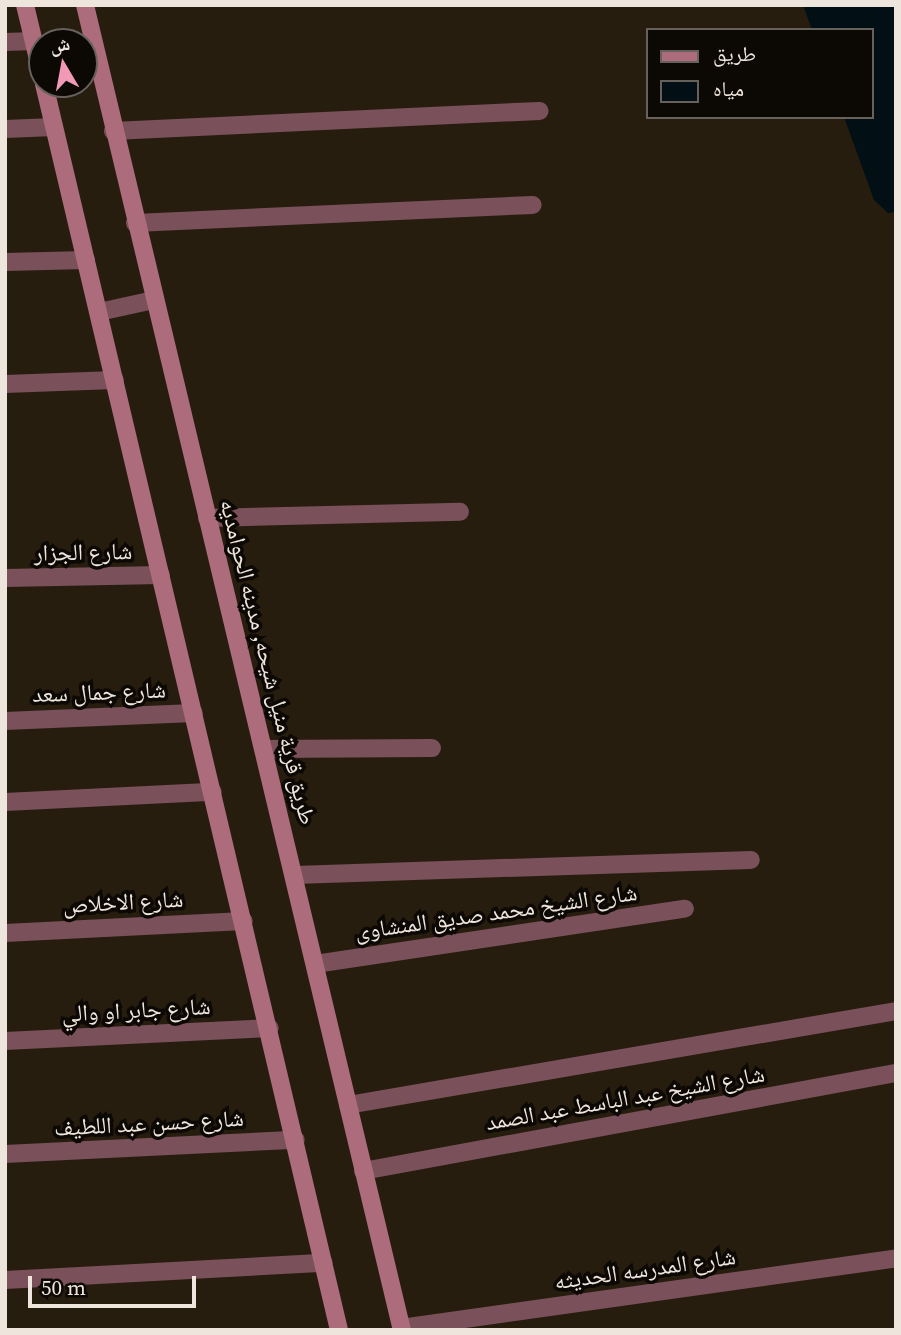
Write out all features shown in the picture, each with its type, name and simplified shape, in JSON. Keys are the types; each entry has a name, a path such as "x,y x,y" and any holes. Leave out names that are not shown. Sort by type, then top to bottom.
{"main road":[{"path":"25,5 31,28"},
{"name":"طريق قرية منيل شيحه, مدينه الحوامديه","path":"85,5 135,223 148,301 207,518 295,875 402,1329"},
{"path":"47,98 86,260 103,312 115,380 270,1028 339,1330"}],"street":[{"path":"5,42 28,41"},
{"path":"113,131 540,111"},
{"path":"5,129 54,127"},
{"path":"135,223 533,205"},
{"path":"5,262 86,260"},
{"path":"103,312 148,301"},
{"path":"5,384 115,380"},
{"path":"207,518 460,512"},
{"name":"شارع الجزار","path":"5,578 161,575"},
{"name":"شارع جمال سعد","path":"5,721 194,713"},
{"path":"264,749 432,748"},
{"path":"5,802 213,792"},
{"path":"295,875 751,859"},
{"name":"شارع الشيخ محمد صديق المنشاوى","path":"315,964 685,909"},
{"name":"شارع الاخلاص","path":"5,933 244,921"},
{"path":"348,1105 896,1011"},
{"name":"شارع جابر او والي","path":"5,1041 270,1028"},
{"name":"شارع الشيخ عبد الباسط عبد الصمد","path":"363,1171 896,1073"},
{"name":"شارع حسن عبد اللطيف","path":"5,1154 296,1140"},
{"name":"شارع المدرسه الحديثه","path":"402,1329 896,1258"},
{"path":"5,1280 324,1263"}],"water":[{"path":"803,5 896,5 896,212 888,213 874,200 845,119 873,119 873,28 811,28"}]}
